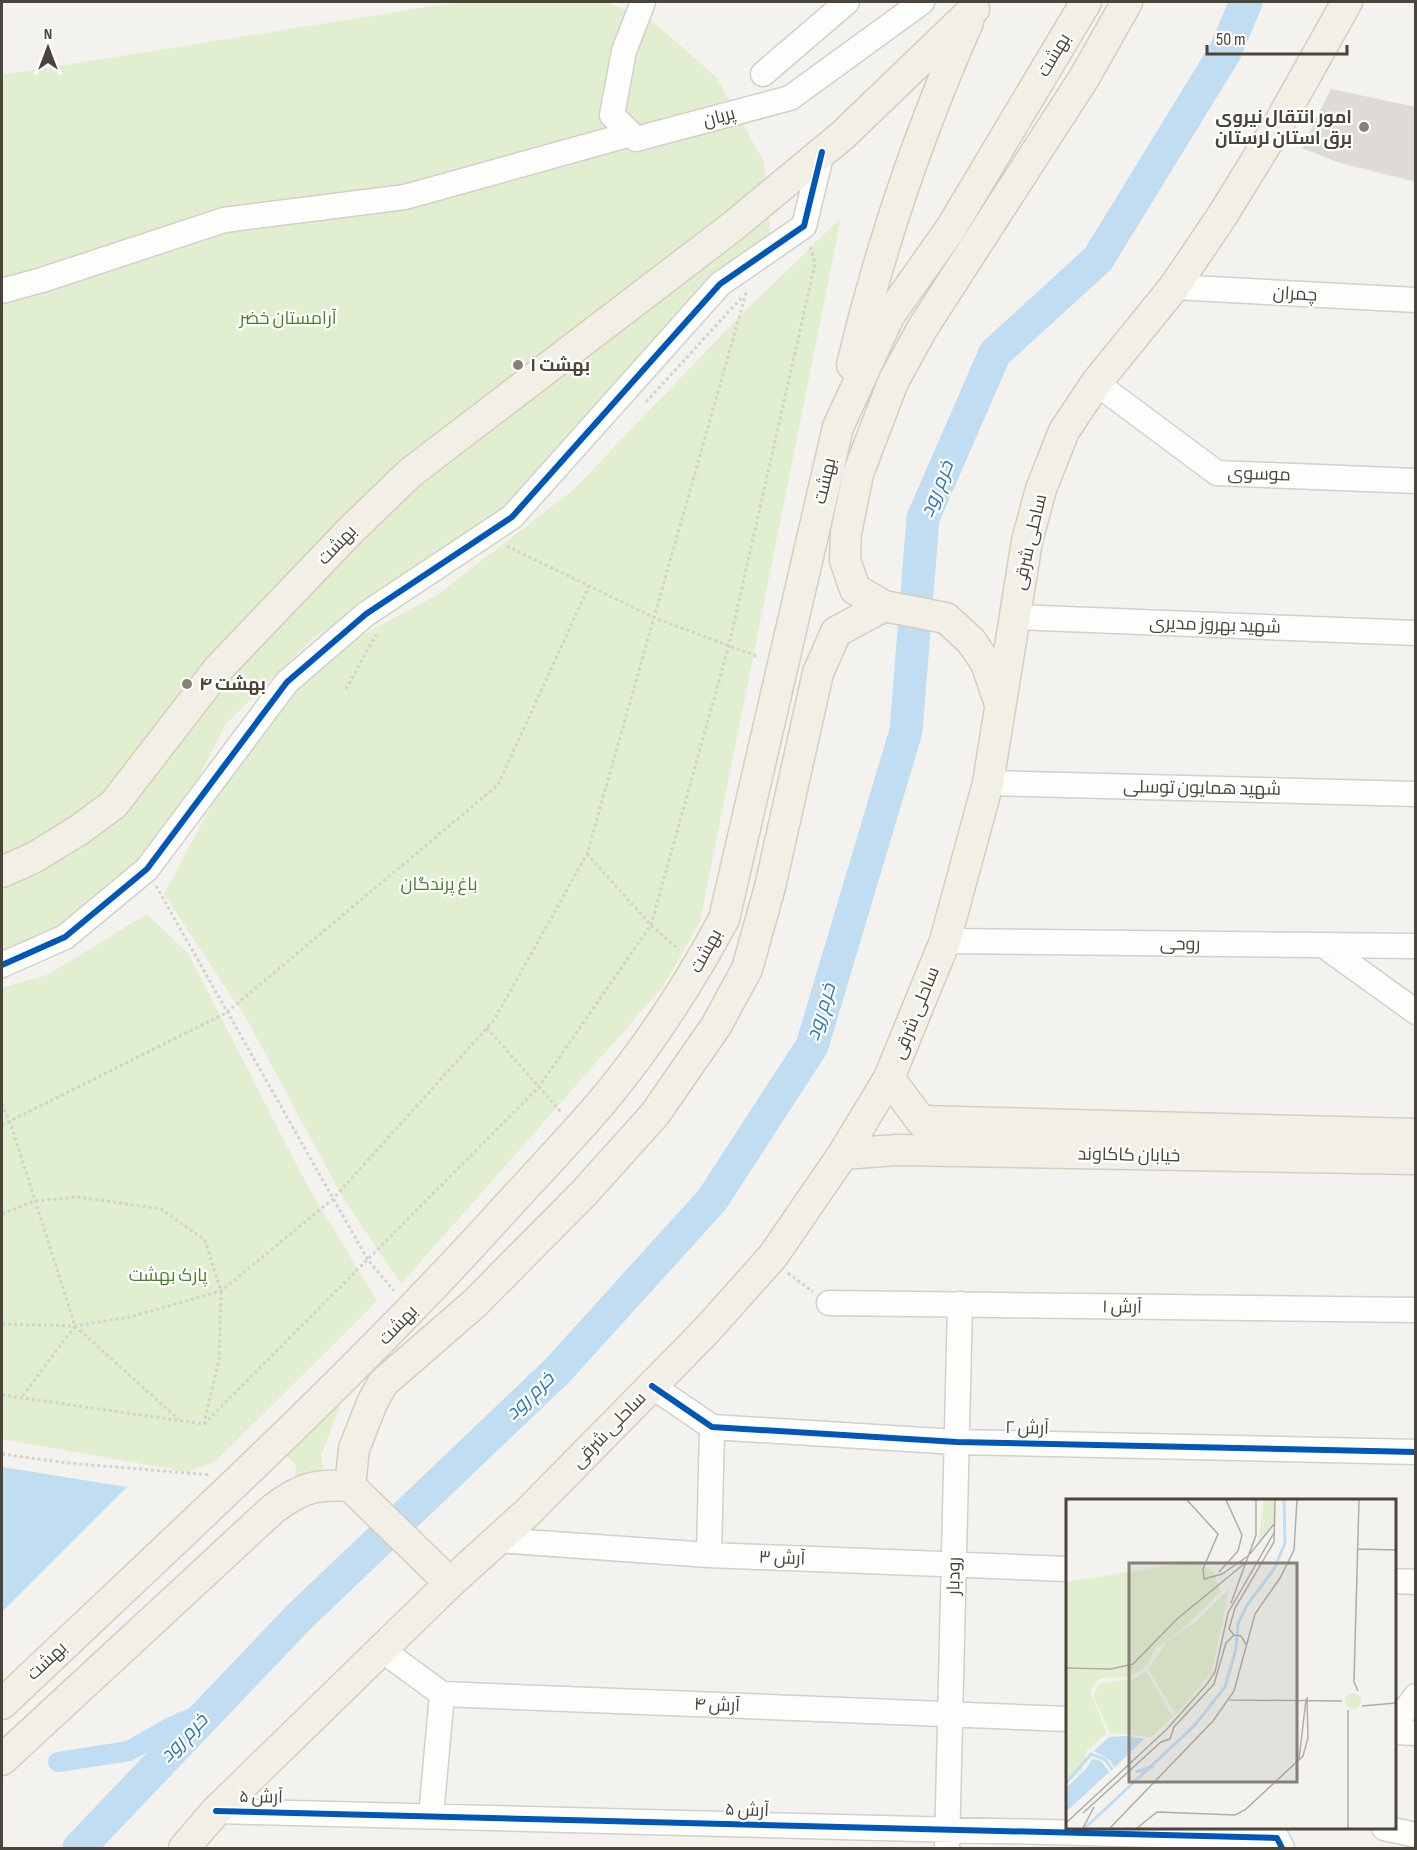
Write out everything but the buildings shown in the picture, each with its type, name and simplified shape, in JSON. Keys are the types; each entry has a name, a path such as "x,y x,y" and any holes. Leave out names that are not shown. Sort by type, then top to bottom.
{"main road":[{"name":"بهشت","path":"2,1704 411,1312 602,1102 662,1024 699,965 724,919 838,427 889,316 951,228 1086,2"},
{"name":"بهشت","path":"894,608 855,589 845,560 846,533 858,474 893,382 922,329 1084,78 1127,2"},
{"name":"ساحلی شرقی","path":"184,1848 216,1811 450,1583 528,1512 706,1331 772,1256 843,1154 889,1078 945,941 988,783 1027,541 1041,489 1064,431 1096,383 1174,287 1278,125 1347,2"},
{"name":"بهشت","path":"2,872 35,857 79,830 114,804 219,668 350,531 410,473 732,227 822,152 976,5"},
{"path":"838,427 872,281 934,99 976,5"},
{"name":"بهشت","path":"350,1486 354,1449 372,1403 383,1383 474,1304 532,1247 655,1114 716,1026 747,969 770,887 818,673 836,632 894,608"},
{"path":"894,608 946,618 971,641 986,663 1000,703"},
{"path":"724,919 770,887"},
{"path":"889,1078 921,1120 907,1126 905,1135 908,1146 917,1151"},
{"name":"خیابان کاکاوند","path":"921,1120 1416,1134"},
{"name":"خیابان کاکاوند","path":"843,1154 917,1151 1416,1159"},
{"path":"383,1383 411,1312"},
{"path":"243,1475 264,1473 278,1481 281,1498 273,1509"},
{"path":"2,1760 273,1509 297,1491 336,1485 350,1486 450,1583"}],"street":[{"path":"2,291 224,220 405,197 631,134 612,115 624,51 643,2"},
{"path":"764,74 847,2"},
{"name":"پریان","path":"631,134 636,139 790,98 922,2"},
{"path":"2,965 65,937 147,869 287,682 366,614 512,517 720,284 804,226 822,152"},
{"name":"چمران","path":"1174,287 1416,300"},
{"name":"موسوی","path":"1096,383 1217,473 1416,481"},
{"name":"شهید بهروز مدیری","path":"1014,617 1416,633"},
{"name":"شهید همایون توسلی","path":"988,783 1416,794"},
{"name":"روحی","path":"945,941 1416,946"},
{"path":"1323,945 1416,1012"},
{"name":"آرش ۱","path":"829,1303 1416,1310"},
{"name":"رودبار","path":"947,1839 960,1304"},
{"path":"652,1386 712,1427 709,1555"},
{"name":"آرش ۲","path":"712,1427 957,1442 1416,1452"},
{"name":"آرش ۳","path":"496,1540 709,1555 1066,1569"},
{"path":"1396,1581 1416,1582"},
{"path":"382,1650 442,1694 431,1816"},
{"name":"آرش ۴","path":"442,1694 1066,1719"},
{"path":"1396,1724 1416,1696"},
{"path":"1396,1732 1416,1733"},
{"name":"آرش ۵","path":"216,1811 431,1816 947,1839 1278,1841"},
{"path":"1392,1829 1416,1835"}],"path":[{"path":"204,1424 538,1088 651,925 729,645 815,264 804,226"},
{"path":"2,1324 75,1326 129,1317 220,1291 333,1199 494,1020 587,854 747,291"},
{"path":"503,544 655,618 783,666"},
{"path":"2,1125 226,1013 498,785 590,586"},
{"path":"587,854 651,925 681,952"},
{"path":"147,869 226,1013 368,1260 411,1312"},
{"path":"487,1028 538,1088 577,1129"},
{"path":"2,1104 10,1122 75,1326 179,1421"},
{"path":"2,1214 35,1201 78,1197 161,1209 205,1240 220,1291 219,1360 204,1424"},
{"path":"772,1256 795,1280 829,1303"},
{"path":"21,1398 75,1326"},
{"path":"2,1395 204,1424"},
{"path":"2,1454 67,1463 243,1475"}],"green space":[{"name":"آرامستان خضر","path":"459,2 604,2 648,17 716,77 764,162 771,245 486,531 314,637 225,725 150,875 2,964 2,75"},
{"name":"باغ پرندگان","path":"841,218 700,922 662,988 401,1284 343,1198 247,1020 164,894 240,752 333,651 437,595 573,490 737,319"},
{"name":"پارک بهشت","path":"147,914 188,953 307,1185 377,1301 216,1461 188,1472 2,1439 2,988 47,975"},
{"path":"342,1400 321,1456 326,1481 295,1478 296,1465 285,1454"}],"water":[{"path":"2,1467 127,1487 2,1612"}],"waterway":[{"name":"خرم رود","path":"79,1848 299,1617 557,1371 712,1200 812,1046 906,731 923,518 995,353 1098,259 1225,52 1246,2"},
{"path":"58,1762 129,1751 171,1727 211,1710"}],"cycle path":[{"path":"2,965 65,937 147,869 287,682 366,614 512,517 720,284 804,226 822,152"},
{"path":"652,1386 712,1427 957,1442 1416,1452"},
{"path":"216,1811 1277,1838 1282,1848"}],"place":[{"name":"امور انتقال نیروی برق استان لرستان","path":"1364,127"},
{"name":"بهشت ۱","path":"518,365"},
{"name":"بهشت ۴","path":"187,684"}]}
